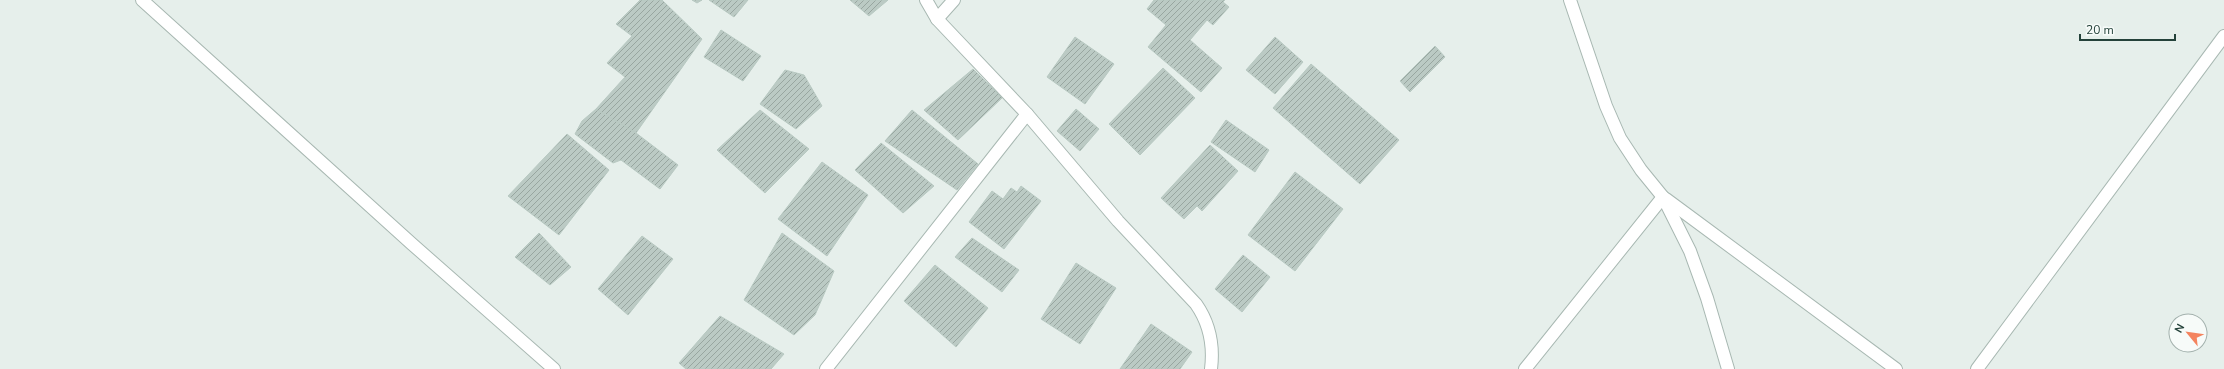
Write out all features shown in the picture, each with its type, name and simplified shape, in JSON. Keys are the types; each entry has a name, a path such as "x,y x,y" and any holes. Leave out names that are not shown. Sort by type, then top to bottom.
{"street":[{"path":"142,0 412,244 554,369"},
{"path":"926,0 937,19 1027,114 1118,221 1196,304 1205,318 1210,335 1213,354 1211,369"},
{"path":"937,19 954,0"},
{"path":"1570,0 1606,106 1620,138 1641,170 1663,198 1690,251 1707,298 1728,369"},
{"path":"1977,369 2224,36"},
{"path":"826,369 1027,114"},
{"path":"1525,369 1663,198"},
{"path":"1663,198 1896,369"}],"building":[{"path":"640,0 662,0 702,39 636,133 596,109 625,77 607,63 632,36 616,24"},
{"path":"692,0 702,0 697,3"},
{"path":"709,0 748,0 734,17"},
{"path":"850,0 888,0 869,16"},
{"path":"1154,0 1225,0 1223,2 1229,7 1213,25 1207,20 1190,40 1222,68 1201,92 1148,47 1166,25 1147,9"},
{"path":"721,30 761,56 743,81 704,57"},
{"path":"1075,37 1114,64 1085,104 1047,77"},
{"path":"1275,37 1303,62 1275,94 1246,70"},
{"path":"1435,46 1445,57 1410,92 1400,81"},
{"path":"1311,64 1399,140 1360,184 1273,108"},
{"path":"1163,68 1195,98 1140,155 1109,124"},
{"path":"973,69 1002,98 958,140 924,110"},
{"path":"785,70 804,75 822,106 796,129 760,104"},
{"path":"596,109 636,133 678,165 660,189 621,160 613,163 575,134 582,121"},
{"path":"1076,109 1099,129 1080,151 1057,131"},
{"path":"760,110 809,149 765,193 717,150"},
{"path":"912,110 978,164 957,190 885,141"},
{"path":"1226,120 1269,150 1255,172 1211,142"},
{"path":"567,134 609,170 559,235 508,196"},
{"path":"881,143 934,186 903,213 855,170"},
{"path":"1210,145 1238,171 1202,211 1197,206 1184,219 1161,198"},
{"path":"822,162 868,195 827,256 778,219"},
{"path":"1295,172 1343,209 1295,271 1248,235"},
{"path":"1021,186 1041,201 1004,249 969,222 992,191 1003,199 1011,188 1017,192"},
{"path":"539,233 571,267 550,285 515,257"},
{"path":"782,233 834,271 815,315 794,335 744,300"},
{"path":"642,236 673,259 628,315 598,289"},
{"path":"972,238 1019,270 1002,292 955,257"},
{"path":"1243,255 1270,277 1242,312 1215,289"},
{"path":"1076,263 1116,288 1080,344 1041,319"},
{"path":"935,265 988,308 956,347 904,301"},
{"path":"720,316 784,354 771,369 686,369 679,363"},
{"path":"1151,324 1192,352 1180,369 1120,369"}]}
